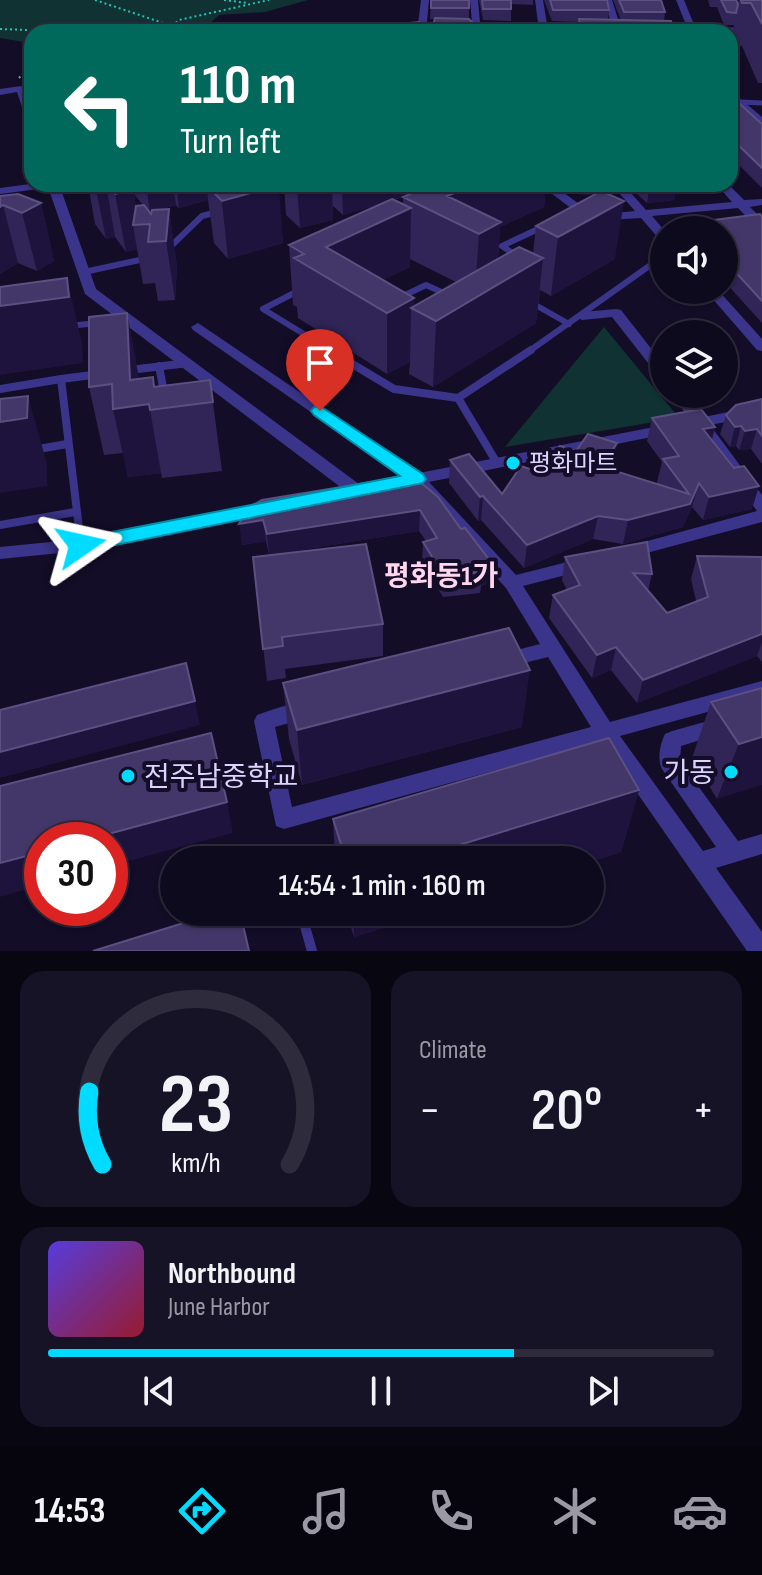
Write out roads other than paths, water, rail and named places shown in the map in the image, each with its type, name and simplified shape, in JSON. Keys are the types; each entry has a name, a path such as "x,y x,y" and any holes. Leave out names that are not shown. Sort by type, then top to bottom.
{"street":[{"path":"425,0 425,24"},
{"path":"474,0 478,24"},
{"path":"539,0 543,24"},
{"path":"608,0 615,24"},
{"path":"680,0 690,24"},
{"path":"746,20 759,32"},
{"path":"738,32 759,32"},
{"path":"0,92 21,89 24,97"},
{"path":"740,102 762,122"},
{"path":"56,192 84,272 82,292 190,362 372,488"},
{"path":"556,192 592,219 762,202"},
{"path":"624,192 650,222"},
{"path":"730,192 762,226"},
{"path":"724,304 762,347"},
{"path":"576,320 616,313 650,356"},
{"path":"198,327 417,479 512,583 604,730 761,951"},
{"path":"690,408 762,507"},
{"path":"327,496 762,410"},
{"path":"7,552 81,545 282,505"},
{"path":"512,583 762,516"},
{"path":"477,667 553,648"},
{"path":"325,705 264,721 284,819 762,689"},
{"path":"732,722 672,740 669,763 733,853"},
{"path":"699,863 762,844"}],"lane":[{"path":"738,33 759,32"},
{"path":"740,102 762,103"},
{"path":"0,191 24,188"},
{"path":"84,272 161,255 202,216 230,208"},
{"path":"528,262 502,246 536,230 549,237"},
{"path":"305,288 263,309 394,389 458,398 576,320 650,265"},
{"path":"401,309 390,302 426,285 451,297"},
{"path":"521,298 576,320"},
{"path":"56,328 99,323 100,335"},
{"path":"0,389 105,374 104,361"},
{"path":"119,372 190,362"},
{"path":"159,366 166,407"},
{"path":"61,379 81,545"},
{"path":"458,398 497,463"},
{"path":"27,451 67,444"},
{"path":"0,525 75,512"},
{"path":"305,926 312,951"}],"place":[{"name":"평화마트","path":"513,463"},
{"name":"가동","path":"731,772"},
{"name":"전주남중학교","path":"128,776"}],"district":[{"name":"평화동1가","path":"441,575"}]}
